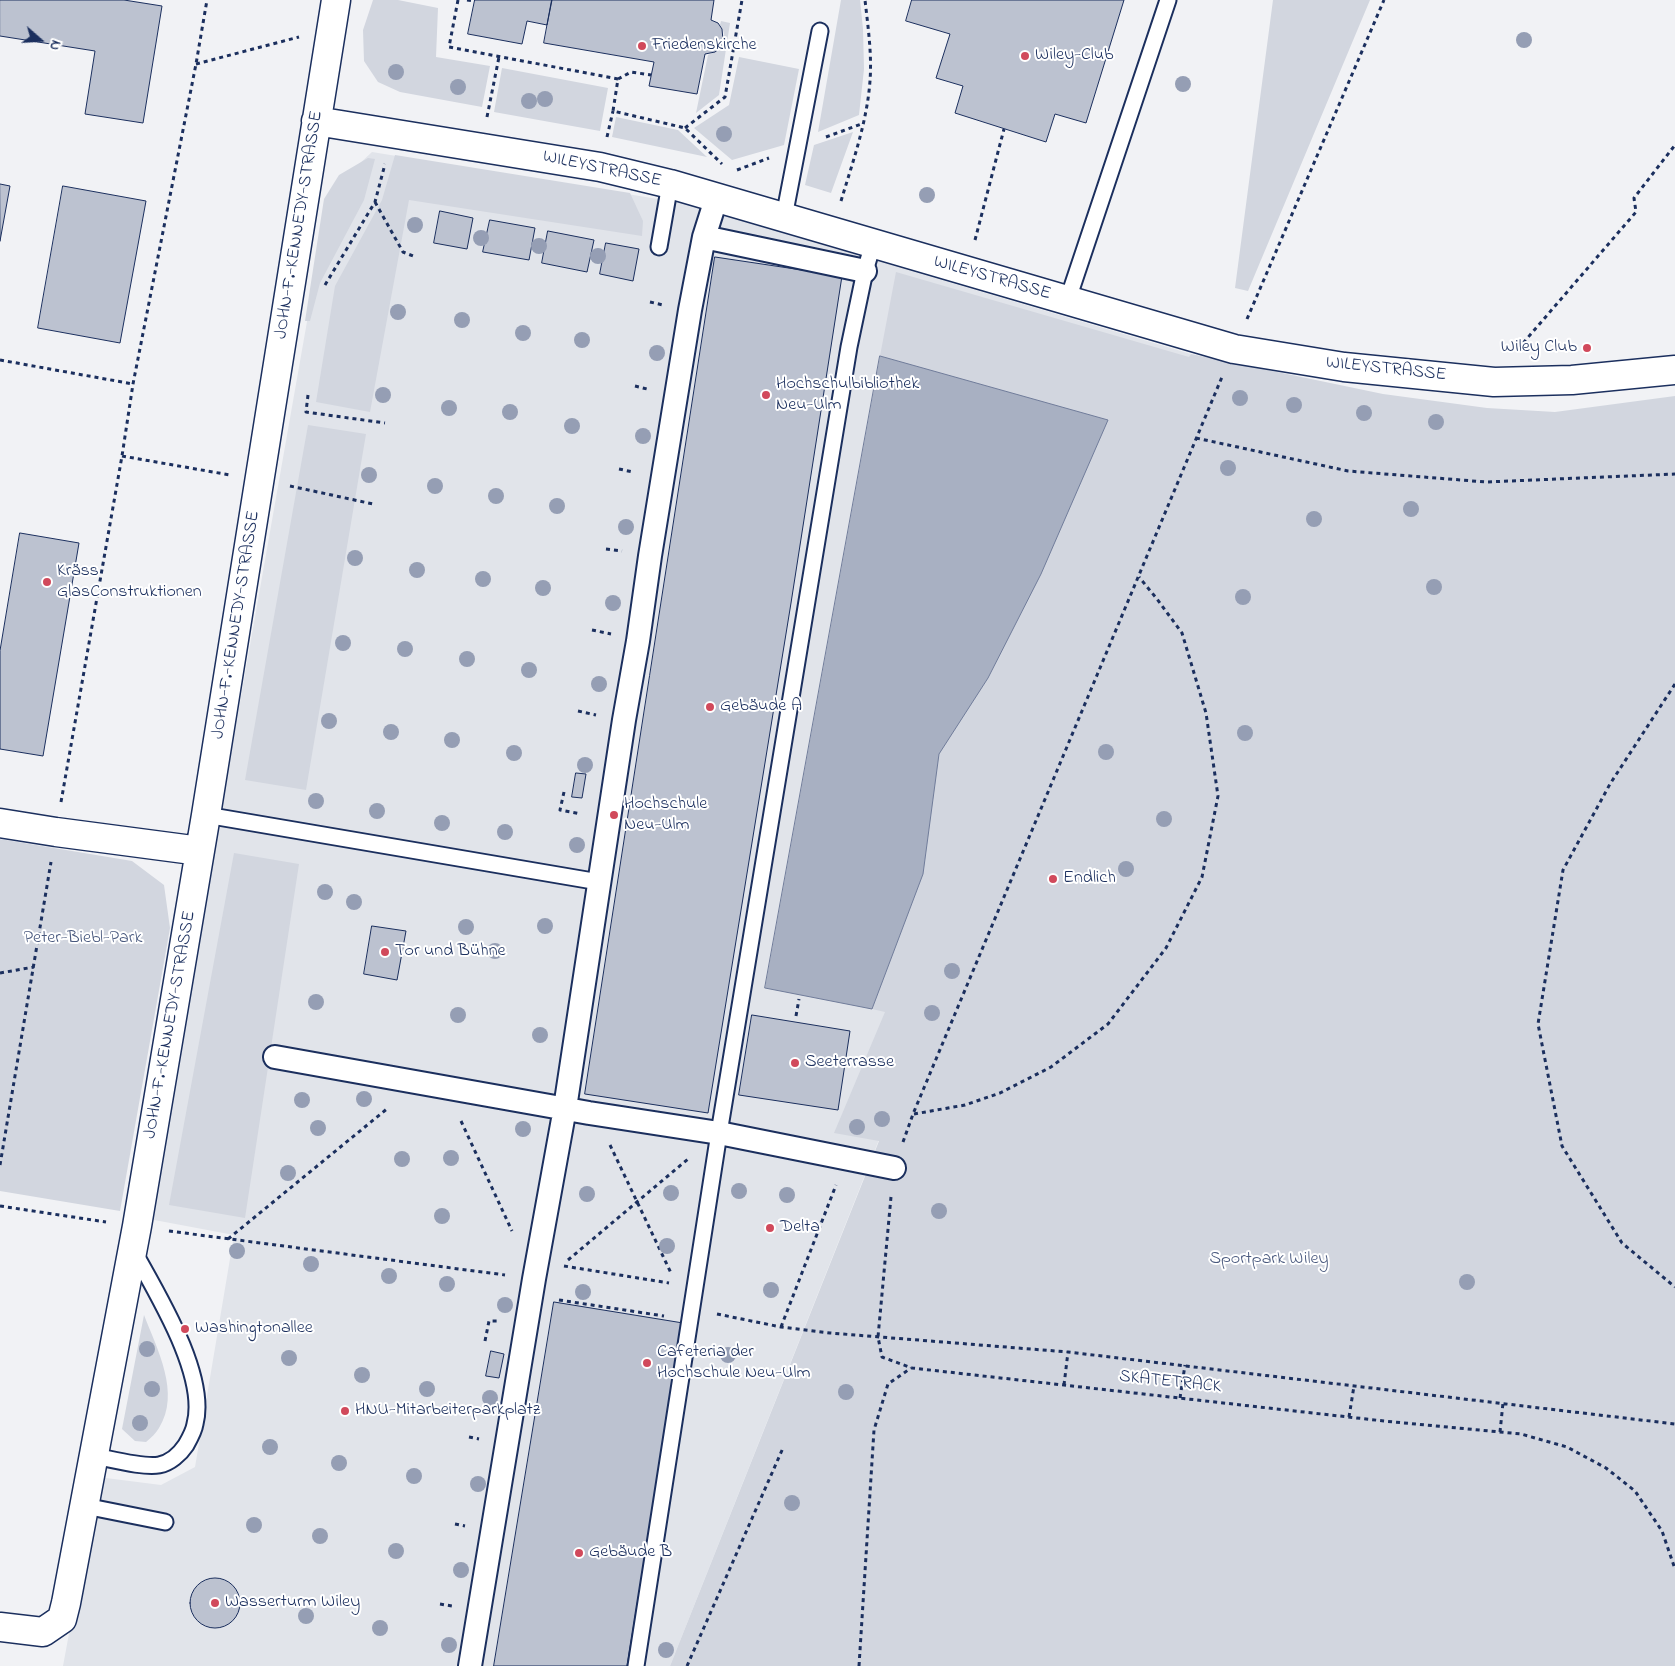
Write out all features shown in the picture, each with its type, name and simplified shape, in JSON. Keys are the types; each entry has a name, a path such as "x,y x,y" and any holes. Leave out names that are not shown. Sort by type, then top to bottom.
{"street":[{"name":"JOHN-F.-KENNEDY-STRASSE","path":"0,1627 43,1632 62,1619 135,1238 200,851 336,0"},
{"name":"WILEYSTRASSE","path":"316,121 600,167 670,184 717,196 1067,302 1234,350 1344,367 1494,382 1572,380 1675,370"},
{"path":"470,1666 533,1287 566,1108 650,556 704,237 717,196"},
{"path":"704,237 865,271"},
{"path":"0,823 200,851"},
{"path":"275,1056 595,1114 719,1133 894,1168"}],"lane":[{"path":"1067,302 1168,0"},
{"path":"784,217 820,31"},
{"path":"659,247 670,184"},
{"path":"636,1666 719,1133 849,347 865,271 873,244"},
{"path":"206,814 599,882"},
{"path":"94,1456 148,1465 159,1465 168,1462 180,1453 196,1423 195,1388 188,1362 135,1238"},
{"path":"85,1506 166,1522"}],"path":[{"path":"0,1165 133,384 207,0"},
{"path":"458,0 449,47 618,79 631,72 651,75"},
{"path":"467,0 473,1"},
{"path":"685,128 725,97 742,0"},
{"path":"840,203 864,123 870,81 870,38 865,0"},
{"path":"878,1337 894,1168 913,1114 1196,438 1384,0"},
{"path":"196,64 331,28"},
{"path":"480,147 499,57"},
{"path":"618,79 613,111 685,128 724,166"},
{"path":"974,246 1004,129"},
{"path":"324,292 325,283 375,202 392,133"},
{"path":"1494,382 1509,360 1636,212 1634,198 1675,145"},
{"path":"375,202 403,252 414,256"},
{"path":"0,360 133,384"},
{"path":"635,386 653,390"},
{"path":"308,393 306,412 385,423"},
{"path":"1196,438 1348,471 1486,482 1675,474"},
{"path":"122,456 260,480 373,504"},
{"path":"619,469 639,472"},
{"path":"606,549 626,552"},
{"path":"913,1114 965,1105 1000,1093 1051,1067 1108,1024 1166,948 1202,877 1218,796 1206,713 1182,633 1139,577"},
{"path":"592,630 612,635"},
{"path":"1675,684 1610,784 1563,870 1538,1024 1562,1146 1622,1243 1675,1287"},
{"path":"578,711 598,715"},
{"path":"0,973 34,967"},
{"path":"796,1016 799,999"},
{"path":"228,1239 419,1082"},
{"path":"445,1087 514,1235"},
{"path":"595,1114 677,1284"},
{"path":"695,1288 561,1266 719,1133"},
{"path":"781,1326 847,1158"},
{"path":"0,1206 135,1238 228,1239 690,1314 781,1326 878,1337 1068,1352 1675,1424"},
{"name":"SKATETRACK","path":"878,1337 882,1357 912,1368 1349,1417 1521,1434 1567,1447 1606,1468 1635,1491 1662,1530 1675,1569"},
{"path":"1064,1385 1068,1352"},
{"path":"1180,1398 1185,1365"},
{"path":"860,1666 874,1430 888,1384 912,1368"},
{"path":"1349,1417 1354,1386"},
{"path":"1500,1432 1503,1403"},
{"path":"687,1666 783,1448"}],"shaded area":[{"name":"Hochschule Neu-Ulm","path":"372,152 682,203 1191,354 670,1666 63,1666 98,1477 161,1485 195,1467 234,1235 149,1219 330,191"}],"green space":[{"path":"373,0 398,0 438,8 436,57 490,66 482,107 400,92 378,82 364,61 363,30"},
{"path":"841,0 860,0 864,69 859,115 818,132"},
{"path":"1273,0 1370,0 1248,291 1235,288"},
{"path":"721,21 730,23 719,95 696,113 708,55 717,50 723,43 724,34 720,25"},
{"path":"739,57 799,69 784,145 732,160 694,128 729,105"},
{"path":"502,68 608,88 600,131 494,112"},
{"path":"616,117 678,130 707,157 612,137"},
{"path":"853,132 831,193 805,185 814,145"},
{"path":"395,155 630,193 643,221 642,236 409,200 370,412 316,402 335,286 382,200"},
{"path":"368,158 375,159 364,200 320,283 310,321 305,321 324,199 339,175"},
{"name":"Sportpark Wiley","path":"896,272 1189,357 1191,354 1383,394 1487,408 1555,412 1675,396 1675,1666 670,1666 879,1141 834,1133 885,1012 872,1009 923,874 939,754 988,678 1041,574 1108,420 880,356"},
{"path":"308,425 366,434 306,790 245,780"},
{"name":"Peter-Biebl-Park","path":"0,839 132,861 164,885 170,928 120,1211 0,1191"},
{"path":"234,853 299,864 245,1218 169,1205"},
{"path":"144,1315 165,1371 168,1400 159,1428 146,1442 135,1441 122,1429"}],"water":[{"path":"880,356 1108,420 1041,574 988,678 939,754 923,874 872,1009 765,988"}],"building":[{"path":"0,0 124,0 162,6 143,123 85,114 95,51 0,36"},
{"path":"475,0 552,0 547,25 527,21 522,44 468,34"},
{"name":"Friedenskirche","path":"552,0 714,0 711,20 718,23 722,29 723,40 720,48 715,52 705,54 697,94 649,86 654,62 544,43"},
{"name":"Wiley-Club","path":"912,0 1124,0 1086,123 1055,114 1046,142 955,113 963,86 936,78 950,34 906,21"},
{"path":"0,184 10,186 0,241"},
{"path":"63,186 146,201 120,343 38,328"},
{"path":"440,211 473,218 467,249 434,243"},
{"path":"490,220 535,228 529,260 483,252"},
{"path":"548,231 594,240 587,272 542,263"},
{"path":"606,243 639,249 633,281 600,274"},
{"name":"Gebäude A","path":"715,257 842,276 708,1113 585,1094"},
{"path":"20,533 79,543 43,756 0,749 0,651"},
{"path":"576,773 586,774 582,798 572,797"},
{"name":"Tor und Bühne","path":"372,926 406,931 397,980 364,974"},
{"name":"Seeterrasse","path":"752,1015 850,1031 838,1110 739,1095"},
{"name":"Gebäude B","path":"554,1302 683,1323 627,1666 494,1666"},
{"path":"491,1351 504,1354 499,1378 486,1376"},
{"name":"Wasserturm Wiley","path":"215,1578 225,1580 233,1585 238,1593 240,1603 238,1613 233,1621 225,1626 215,1628 205,1626 197,1621 192,1613 190,1603 192,1593 197,1585 205,1580"}],"place":[{"name":"Friedenskirche","path":"642,46"},
{"name":"Wiley-Club","path":"1025,56"},
{"name":"Wiley Club","path":"1587,348"},
{"name":"Hochschulbibliothek Neu-Ulm","path":"766,395"},
{"name":"Kräss GlasConstruktionen","path":"47,582"},
{"name":"Gebäude A","path":"710,707"},
{"name":"Hochschule Neu-Ulm","path":"614,815"},
{"name":"Endlich","path":"1053,879"},
{"name":"Tor und Bühne","path":"385,952"},
{"name":"Seeterrasse","path":"795,1063"},
{"name":"Delta","path":"770,1228"},
{"name":"Washingtonallee","path":"185,1329"},
{"name":"Cafeteria der Hochschule Neu-Ulm","path":"647,1363"},
{"name":"HNU-Mitarbeiterparkplatz","path":"345,1411"},
{"name":"Gebäude B","path":"579,1553"},
{"name":"Wasserturm Wiley","path":"215,1603"}]}
